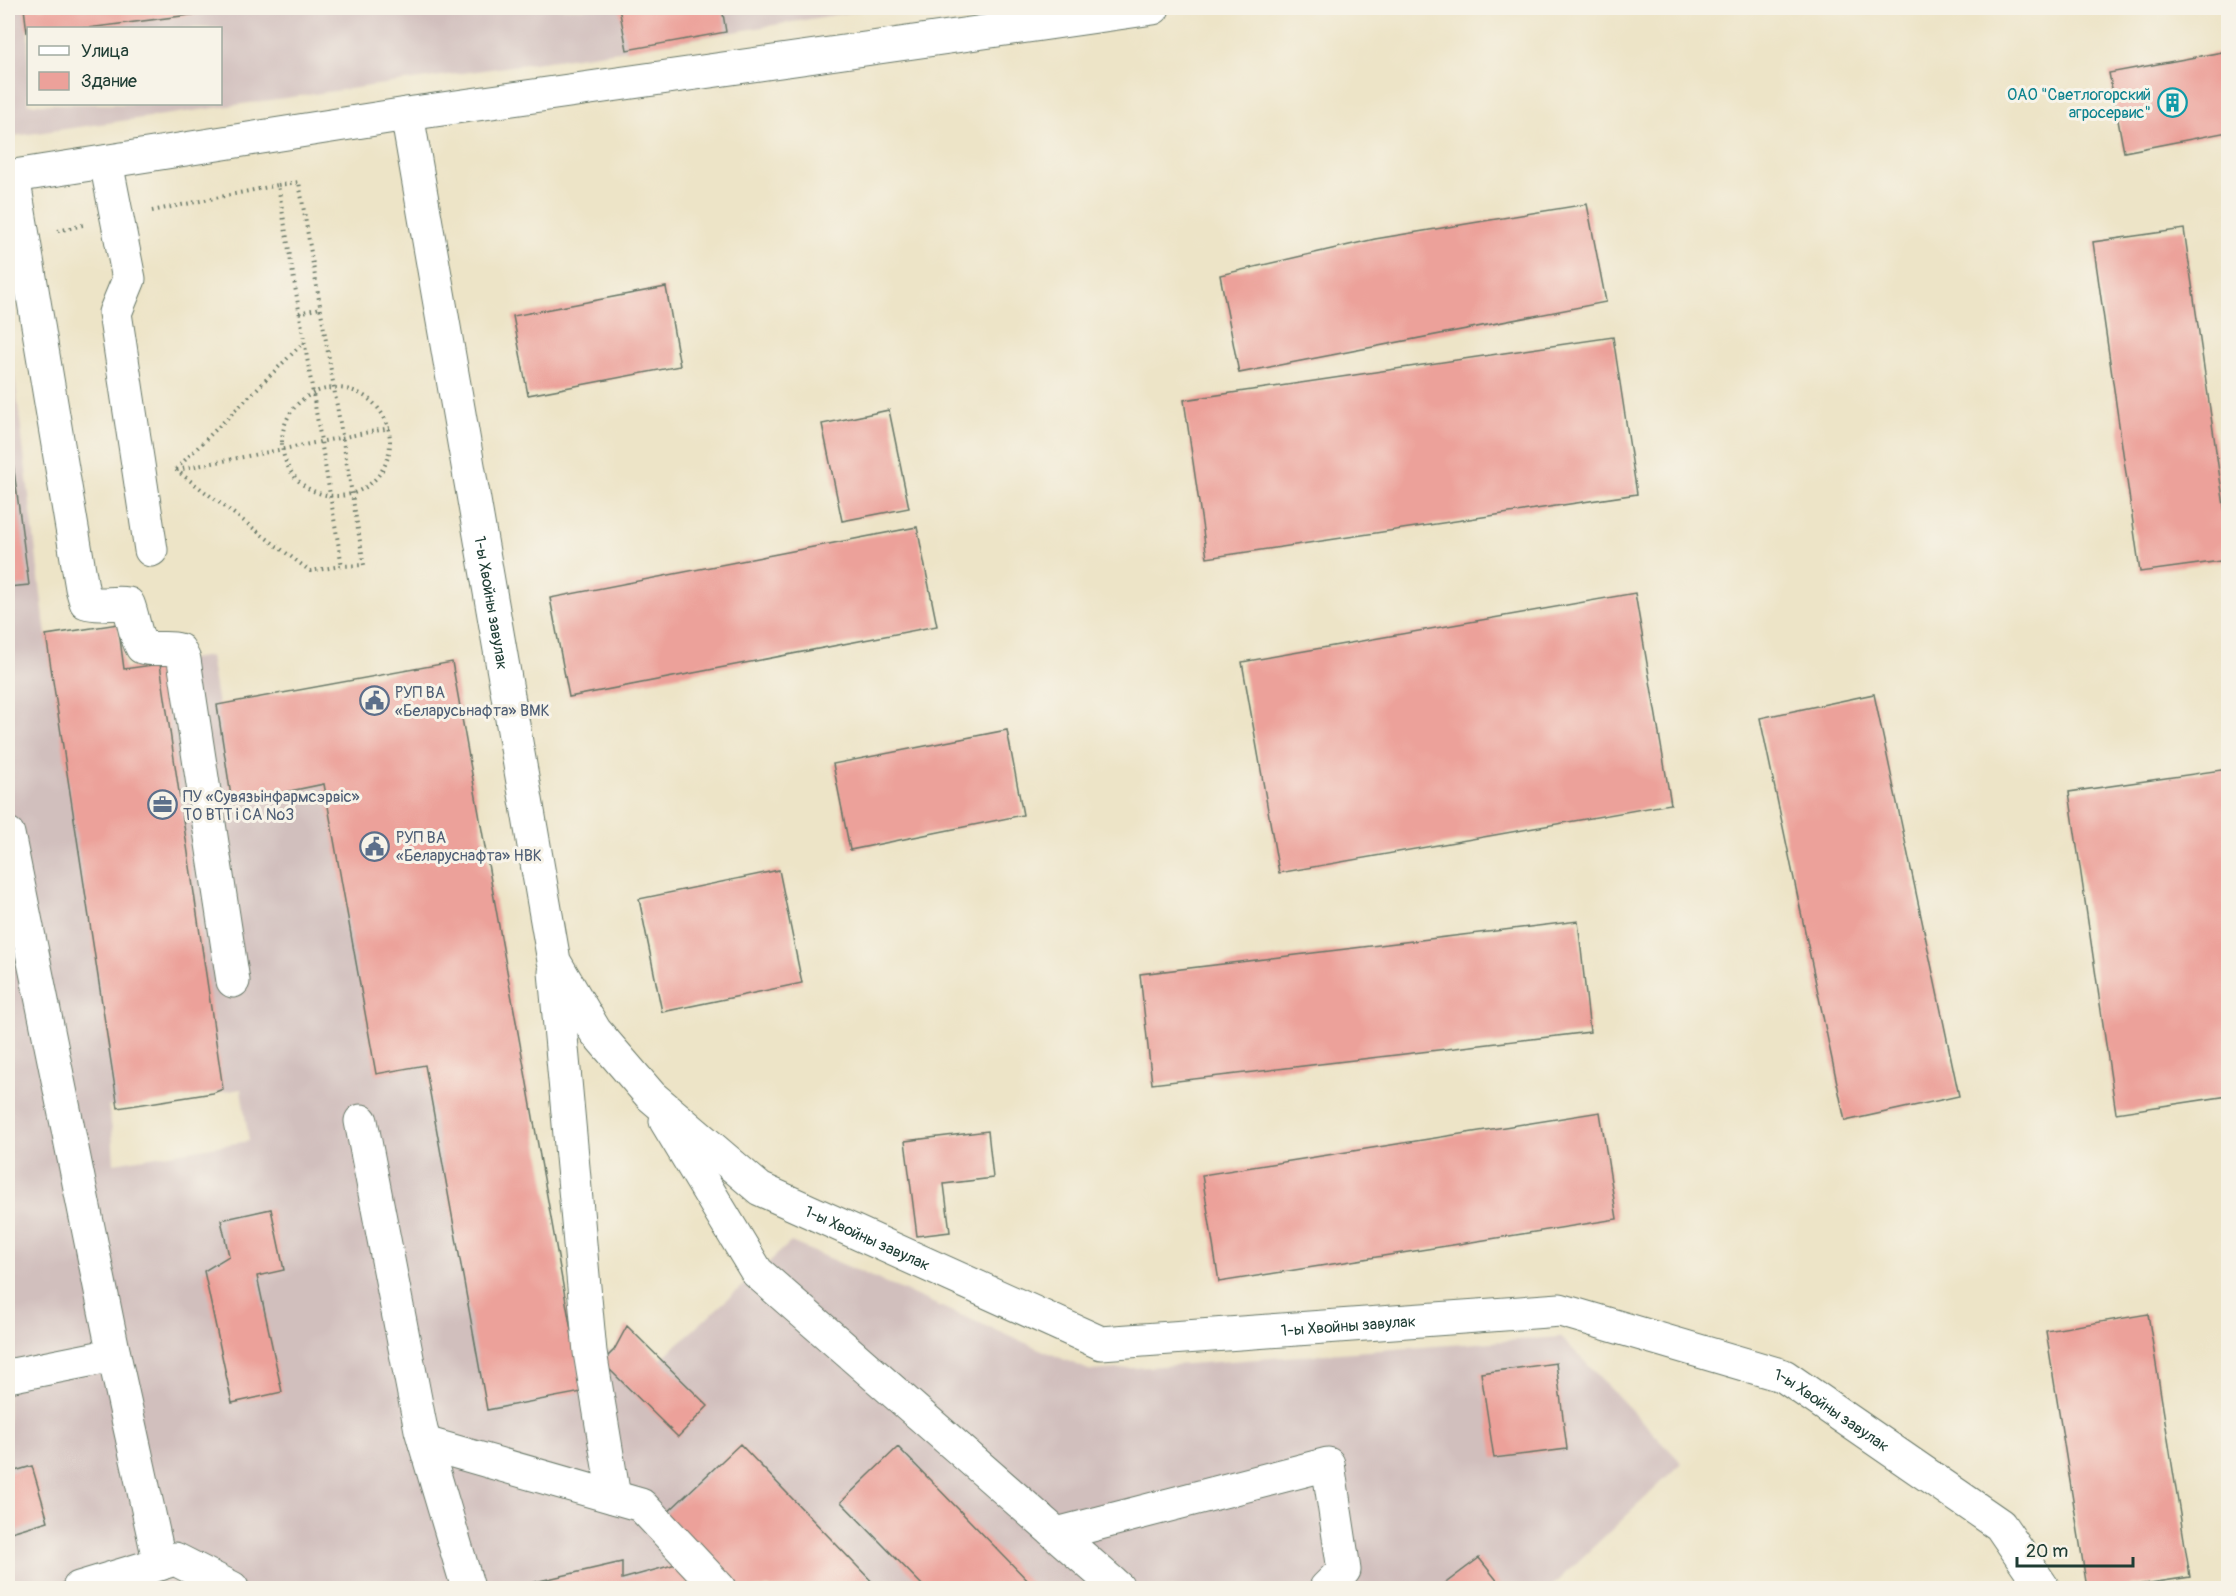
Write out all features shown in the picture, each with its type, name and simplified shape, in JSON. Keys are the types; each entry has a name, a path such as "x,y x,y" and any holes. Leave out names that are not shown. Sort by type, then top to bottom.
{"street":[{"path":"233,981 184,660 179,650 169,647 150,650 142,647 137,639 133,615 128,604 117,602 99,606 86,602 82,588 23,238 10,177 407,114 1153,8"},
{"name":"1-ы Хвойны завулак","path":"407,114 554,961 595,1030 651,1096 760,1189 1101,1343 1560,1310 1784,1376 2000,1525 2043,1588"},
{"path":"106,162 129,279 115,313 151,549"},
{"path":"8,834 114,1355 160,1564"},
{"path":"554,961 590,1352 614,1497"},
{"path":"651,1096 757,1272 1118,1588"},
{"path":"361,1121 421,1430 468,1588"},
{"path":"8,1376 114,1355"},
{"path":"425,1443 642,1505 719,1588"},
{"path":"1057,1534 1328,1464 1344,1570 1326,1588"},
{"path":"80,1588 175,1559 232,1588"}],"path":[{"path":"23,238 278,184 299,182 364,565 310,571 176,470"},
{"path":"278,184 342,566"},
{"path":"299,313 320,308"},
{"path":"176,470 304,342"},
{"path":"334,387 355,390 370,398 382,411 390,428 392,445 388,462 379,477 366,489 352,495 330,496 313,492 297,481 287,466 282,449 283,429 291,411 304,398 320,390 334,387"},
{"path":"176,470 390,428"}],"shaded area":[{"path":"8,8 876,8 627,50 8,137"},
{"path":"8,321 46,635 118,624 125,669 210,656 218,705 452,662 575,1353 614,1350 627,1326 661,1359 791,1242 1091,1371 1561,1337 1682,1463 1550,1588 8,1588","holes":["241,1089 249,1141 114,1163 108,1106 118,1108"]}],"building":[{"path":"24,8 205,8 205,13 96,27 27,27 27,33"},
{"path":"619,8 722,8 726,32 627,50"},
{"name":"ОАО \"Светлогорский агросервис\"","path":"2228,51 2228,132 2124,152 2109,73"},
{"path":"1587,204 1606,302 1239,373 1220,275 1375,239"},
{"path":"2184,229 2228,534 2228,560 2140,572 2093,242"},
{"path":"666,287 680,366 528,395 513,316"},
{"path":"1613,337 1637,494 1207,558 1184,400"},
{"path":"889,410 909,508 842,521 822,424"},
{"path":"8,425 29,585 8,587"},
{"path":"917,527 937,626 569,697 550,598"},
{"path":"1635,593 1671,804 1279,873 1242,662"},
{"name":"ПУ «Сувязьінфармсэрвіс» ТО ВТТ і СА №3","path":"118,624 124,669 160,664 223,1089 213,1093 118,1108 46,635"},
{"path":"452,662 582,1392 487,1410 425,1065 376,1074 324,784 232,803 217,705"},
{"path":"1874,694 1959,1096 1845,1121 1760,718"},
{"path":"1007,730 1023,815 850,850 833,764"},
{"path":"2228,769 2228,1096 2116,1113 2069,792"},
{"path":"779,870 802,983 662,1012 639,899"},
{"path":"1578,921 1590,1032 1152,1084 1140,974"},
{"path":"1600,1112 1617,1219 1219,1282 1202,1175"},
{"path":"988,1131 993,1178 944,1184 950,1232 917,1236 905,1141"},
{"path":"271,1209 284,1270 257,1276 282,1392 232,1403 204,1271 229,1256 221,1220"},
{"path":"2148,1314 2190,1577 2117,1588 2087,1588 2046,1331"},
{"path":"627,1326 708,1406 678,1437 602,1362 614,1350"},
{"path":"1556,1363 1567,1449 1494,1458 1481,1373"},
{"path":"740,1444 878,1588 735,1588 665,1515"},
{"path":"898,1447 1035,1588 925,1588 841,1502"},
{"path":"32,1466 48,1521 8,1533 8,1473"},
{"path":"1479,1558 1503,1588 1439,1588"},
{"path":"622,1562 622,1579 676,1564 701,1588 509,1588"}],"place":[{"name":"ОАО \"Светлогорский агросервис\"","path":"2172,103"},
{"name":"РУП ВА «Беларусьнафта» ВМК","path":"374,701"},
{"name":"ПУ «Сувязьінфармсэрвіс» ТО ВТТ і СА №3","path":"162,805"},
{"name":"РУП ВА «Беларуснафта» НВК","path":"375,846"}]}
